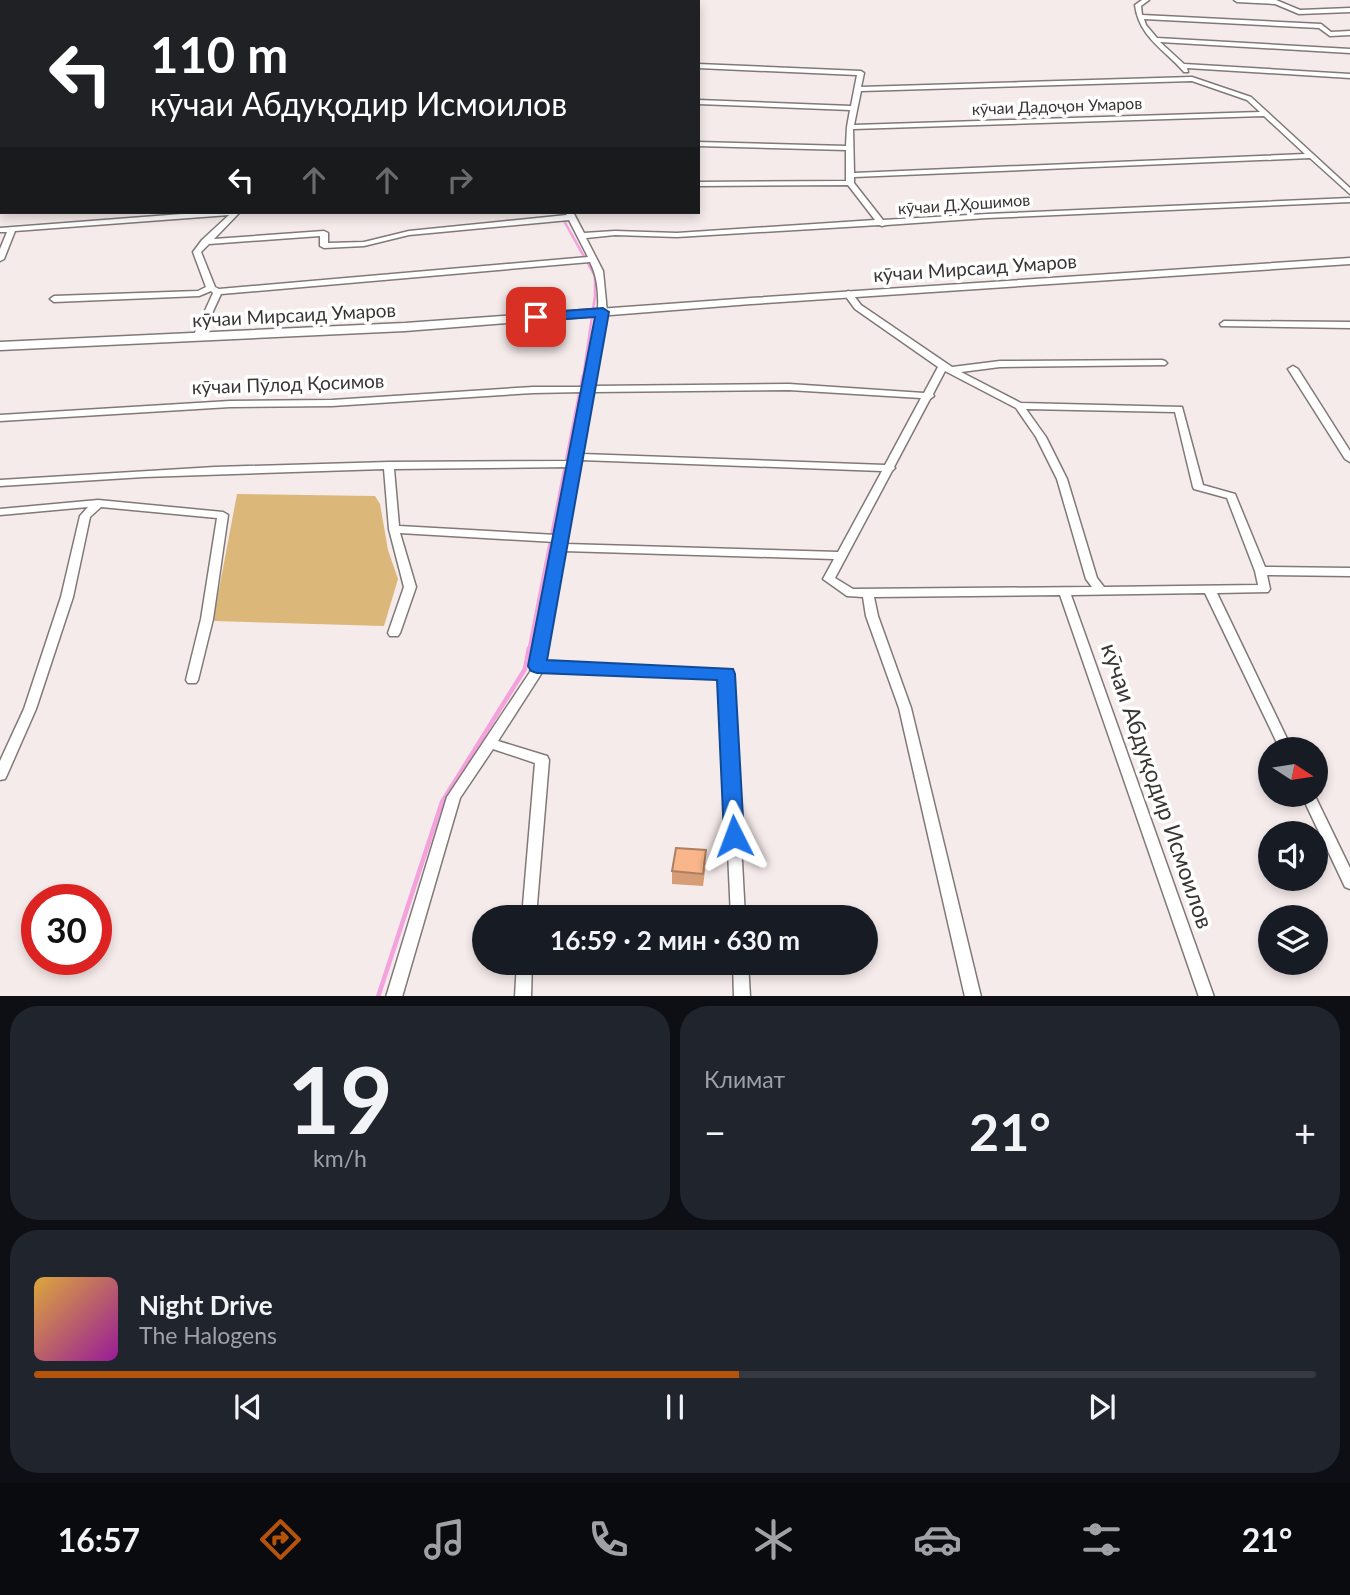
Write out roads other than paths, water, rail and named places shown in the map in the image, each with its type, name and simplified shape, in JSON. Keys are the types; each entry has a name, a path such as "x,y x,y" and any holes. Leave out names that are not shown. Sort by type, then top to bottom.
{"street":[{"path":"1146,0 1138,5 1139,17 1154,40 1182,65 1192,79 1210,82 1231,95 1249,98 1350,191"},
{"path":"1237,0 1276,2 1299,12 1350,10"},
{"path":"1139,17 1321,26 1330,34 1350,33"},
{"path":"1154,40 1350,51"},
{"path":"1182,65 1350,76"},
{"path":"700,66 861,73 850,127 850,179 882,224"},
{"name":"кӯчаи Дадоҷон Умаров","path":"858,89 1192,79"},
{"path":"700,103 854,108"},
{"name":"кӯчаи Дадоҷон Умаров","path":"850,127 1265,114"},
{"path":"700,144 849,148"},
{"name":"кӯчаи Д.Ҳошимов","path":"700,184 1311,156"},
{"name":"кӯчаи Д.Ҳошимов","path":"581,236 615,233 677,235 1013,215 1350,200"},
{"path":"0,230 209,214"},
{"path":"197,337 215,290 197,252 233,214"},
{"path":"205,242 324,233 324,246 365,244 409,233 566,216 581,236 588,259 599,271 596,313 560,543 536,673 454,797 394,996"},
{"path":"0,260 12,229"},
{"path":"54,299 198,293 588,259"},
{"name":"кӯчаи Мирсаид Умаров","path":"0,346 405,327 1350,261"},
{"path":"848,294 858,307 947,368 1019,406 1179,409 1198,486 1231,496 1261,571 1264,589 851,593 829,579 947,368"},
{"path":"1224,324 1350,325"},
{"path":"947,368 1024,363 1163,363"},
{"path":"1293,369 1350,459"},
{"name":"кӯчаи Пӯлод Қосимов","path":"0,418 230,404 332,403 449,394 583,389 789,387 929,396"},
{"path":"1019,406 1041,437 1062,479 1092,579 1100,590"},
{"path":"0,483 122,473 388,465 571,462 890,468"},
{"path":"388,465 394,529 410,587 394,633"},
{"path":"0,775 30,709 67,597 85,516 98,503"},
{"path":"0,512 98,503 223,516 207,620 192,680"},
{"path":"394,529 560,543 841,556"},
{"path":"1261,571 1350,572"},
{"path":"1209,589 1280,737"},
{"name":"кӯчаи Абдуқодир Исмоилов","path":"1064,591 1207,996"},
{"path":"868,593 872,617 905,708 973,996"},
{"path":"537,666 726,674 737,905"},
{"path":"490,743 542,761 530,905"},
{"path":"1313,807 1350,883"},
{"path":"523,996 525,975"},
{"path":"740,975 741,996"}],"waterway":[{"path":"560,214 595,276 595,296 583,378"},
{"path":"529,650 583,376"},
{"path":"378,996 442,802 525,669 529,648"}]}
